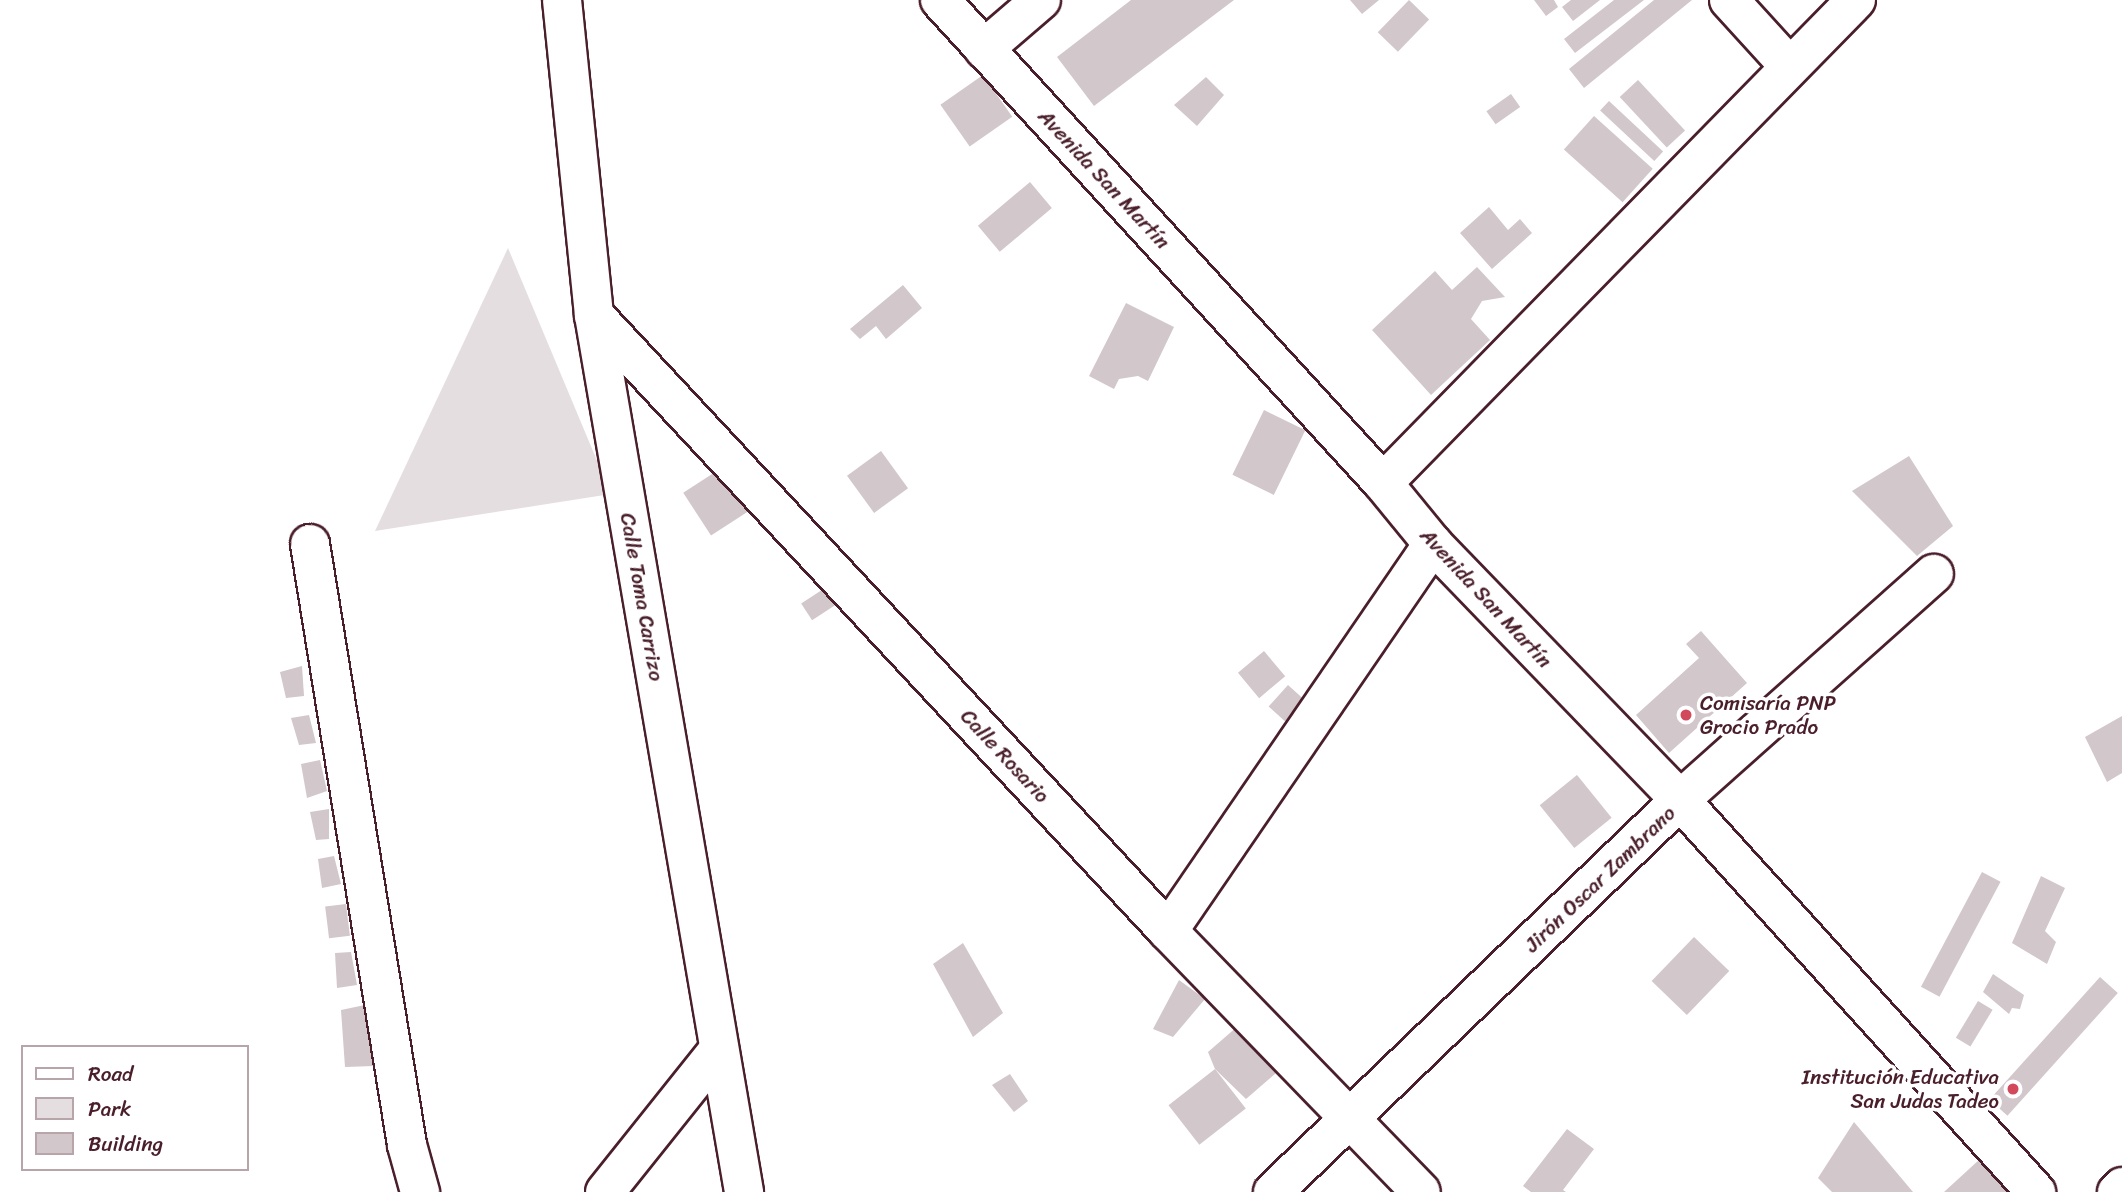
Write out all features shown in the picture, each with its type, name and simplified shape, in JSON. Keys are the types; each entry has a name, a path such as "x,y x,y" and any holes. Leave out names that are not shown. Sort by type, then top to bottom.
{"street":[{"name":"Calle Toma Carrizo","path":"562,0 594,315 744,1192"},
{"name":"Avenida San Martín","path":"940,0 1382,483 1433,544 1680,800 2036,1192"},
{"path":"984,49 1041,0"},
{"path":"1729,0 1789,66"},
{"path":"1382,483 1856,0"},
{"name":"Calle Rosario","path":"594,315 1168,931 1421,1192"},
{"path":"310,544 407,1145 420,1192"},
{"path":"1168,931 1433,544"},
{"name":"Jirón Oscar Zambrano","path":"1273,1192 1350,1121 1680,800 1934,574"},
{"path":"606,1192 719,1049"},
{"path":"2117,1192 2122,1187"}],"green space":[{"path":"508,248 611,494 375,531"}],"building":[{"path":"1131,0 1234,0 1094,106 1057,57"},
{"path":"1350,0 1379,0 1362,14"},
{"path":"1409,0 1429,19 1398,52 1378,32"},
{"path":"1534,0 1554,0 1558,7 1546,16"},
{"path":"1571,0 1600,0 1573,21 1562,7"},
{"path":"1614,0 1644,0 1575,53 1564,39"},
{"path":"1654,0 1692,0 1584,88 1569,69"},
{"path":"983,75 1012,117 970,147 940,105"},
{"path":"1206,77 1224,95 1197,126 1174,105"},
{"path":"1638,80 1685,130 1667,148 1620,97"},
{"path":"1511,94 1520,107 1496,124 1486,111"},
{"path":"1609,101 1663,151 1654,161 1600,111"},
{"path":"1594,116 1653,169 1623,202 1564,149"},
{"path":"1030,182 1052,208 1000,252 978,226"},
{"path":"1489,207 1508,230 1520,219 1532,233 1492,269 1460,233"},
{"path":"1477,267 1505,297 1482,301 1471,319 1490,340 1431,395 1372,330 1435,271 1452,290"},
{"path":"903,285 922,308 886,339 876,326 860,339 850,329"},
{"path":"1126,303 1174,327 1148,381 1138,376 1119,379 1114,389 1089,376"},
{"path":"1264,410 1305,430 1274,495 1232,475"},
{"path":"881,451 908,488 874,513 847,476"},
{"path":"1909,456 1953,526 1917,556 1852,491"},
{"path":"726,465 754,508 711,536 683,493"},
{"path":"828,586 839,603 812,620 801,603"},
{"path":"1701,631 1747,683 1669,753 1636,715 1699,658 1686,644"},
{"path":"1264,651 1285,676 1259,698 1238,673"},
{"path":"302,666 304,696 286,698 280,672"},
{"path":"1288,685 1307,702 1287,723 1269,707"},
{"path":"309,715 316,743 299,745 291,718"},
{"path":"2122,716 2122,773 2107,782 2085,737"},
{"path":"320,760 327,791 307,798 301,764"},
{"path":"1577,775 1612,818 1574,848 1540,805"},
{"path":"329,809 329,839 316,840 310,812"},
{"path":"334,856 341,884 322,888 318,859"},
{"path":"1982,872 2001,882 1940,997 1921,987"},
{"path":"2041,876 2065,888 2045,931 2056,942 2047,964 2012,943"},
{"path":"346,904 350,936 329,938 325,907"},
{"path":"1694,937 1729,971 1687,1015 1652,981"},
{"path":"963,943 1003,1013 973,1037 933,964"},
{"path":"351,952 357,985 337,988 335,953"},
{"path":"1993,974 2024,995 2020,1009 2012,1008 2009,1014 1983,992"},
{"path":"2100,977 2118,993 2007,1116 1990,1100"},
{"path":"1179,980 1205,999 1173,1037 1153,1029"},
{"path":"1978,1001 1993,1010 1970,1047 1956,1038"},
{"path":"365,1005 374,1066 345,1067 341,1010"},
{"path":"1238,1026 1276,1073 1246,1099 1215,1069 1208,1052"},
{"path":"1215,1069 1246,1108 1199,1145 1169,1105"},
{"path":"1010,1074 1028,1101 1014,1112 992,1085"},
{"path":"1854,1122 1913,1192 1832,1192 1818,1178"},
{"path":"1567,1129 1594,1149 1563,1190 1566,1192 1531,1192 1523,1186"},
{"path":"1980,1159 2008,1192 1944,1192"}],"place":[{"name":"Comisaría PNP Grocio Prado","path":"1686,715"},
{"name":"Institución Educativa San Judas Tadeo","path":"2013,1089"}]}
